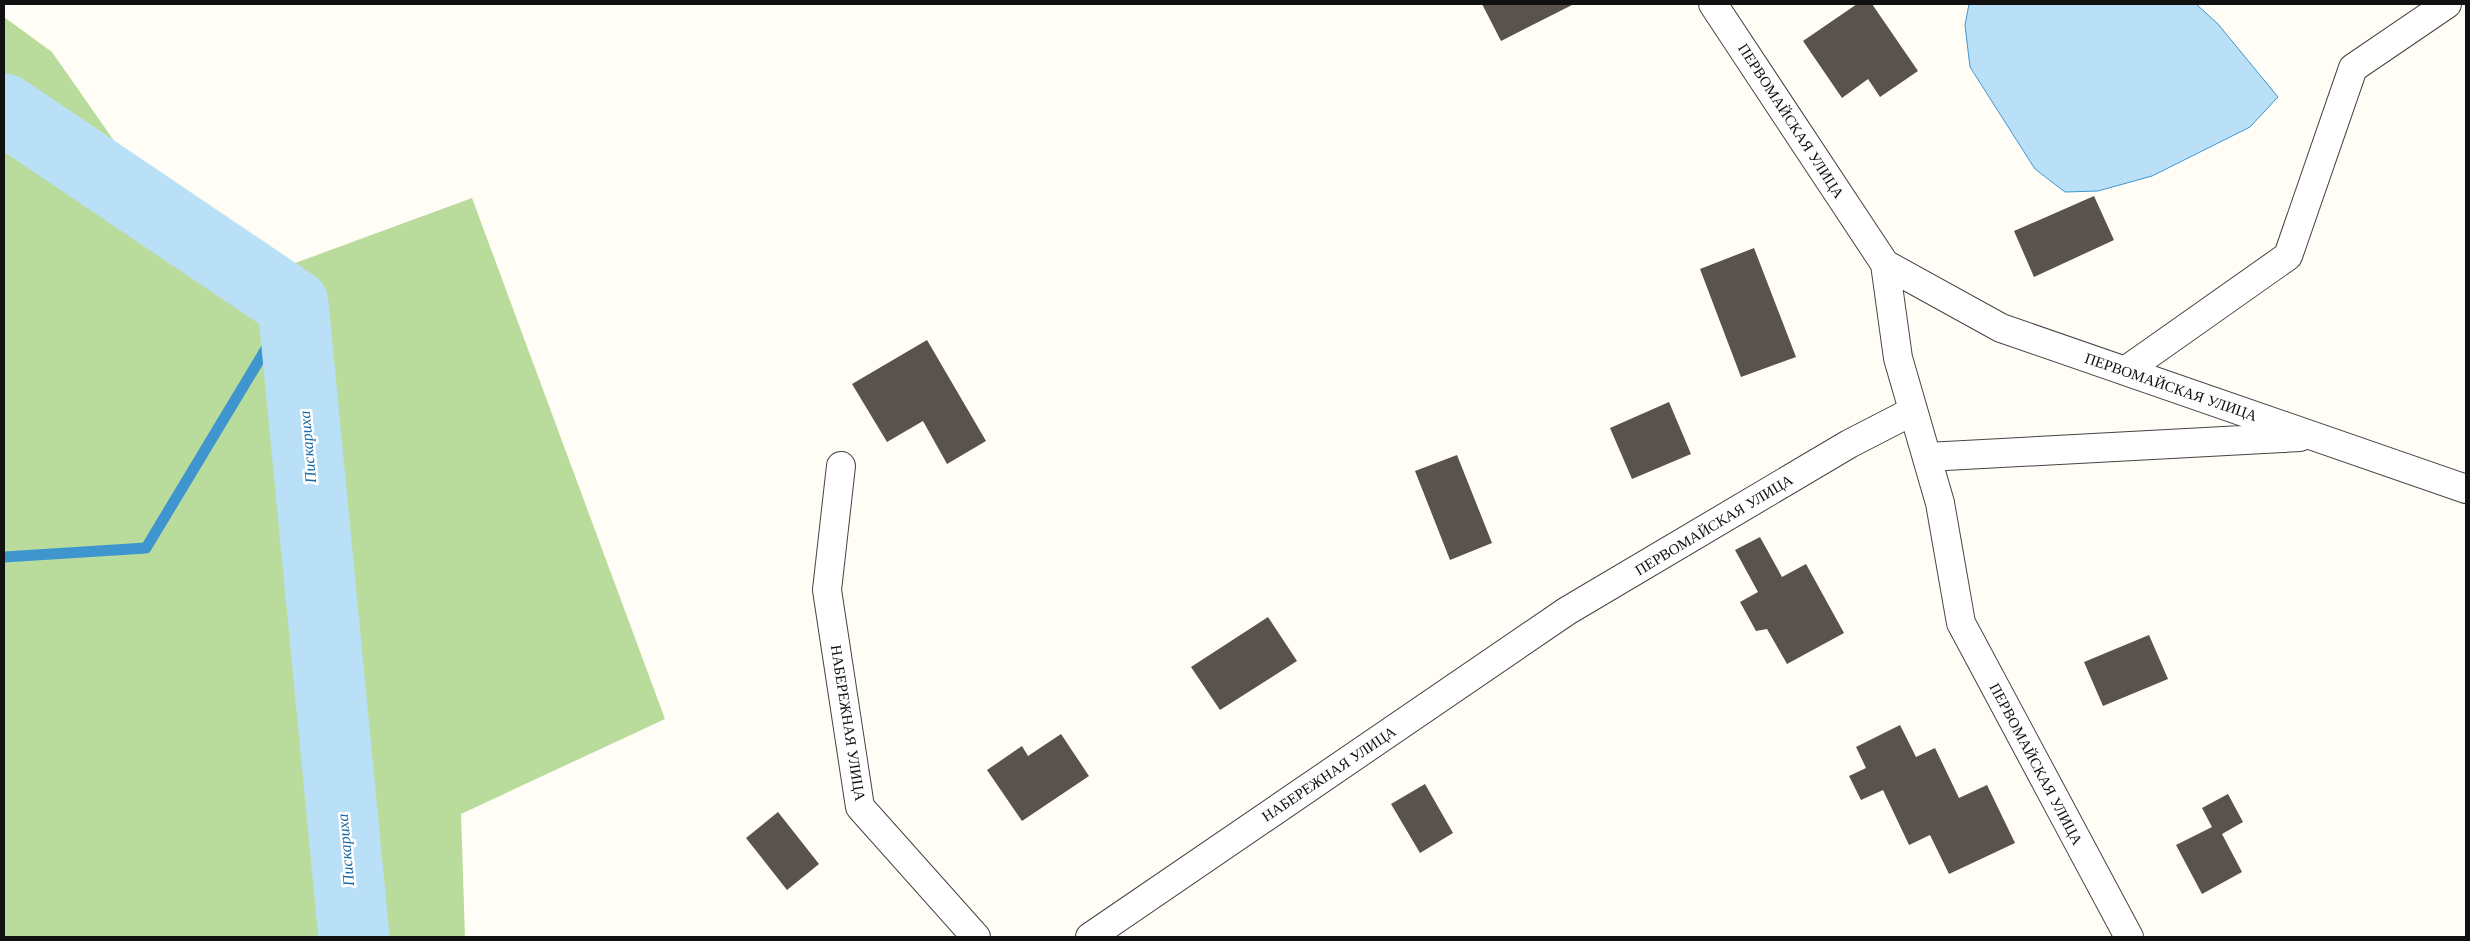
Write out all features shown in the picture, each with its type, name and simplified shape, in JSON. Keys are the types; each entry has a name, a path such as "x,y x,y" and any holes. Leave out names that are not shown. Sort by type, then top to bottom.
{"street":[{"name":"ПЕРВОМАЙСКАЯ УЛИЦА","path":"1713,4 1885,264 1898,358 1940,503 1961,623 2130,937"},
{"path":"2125,371 2288,256 2353,68 2446,4"},
{"name":"ПЕРВОМАЙСКАЯ УЛИЦА","path":"1885,264 2001,328 2466,489"},
{"name":"ПЕРВОМАЙСКАЯ УЛИЦА","path":"1567,611 1849,444 1913,411"},
{"path":"1927,457 2314,436"},
{"name":"НАБЕРЕЖНАЯ УЛИЦА","path":"841,466 827,590 860,807 976,937"},
{"name":"НАБЕРЕЖНАЯ УЛИЦА","path":"1090,937 1567,611"}],"green space":[{"path":"4,17 52,52 219,291 472,198 665,719 461,814 465,937 4,937"}],"water":[{"path":"1969,4 2196,4 2218,24 2278,97 2250,127 2152,176 2098,191 2065,192 2035,169 1970,67 1965,25"}],"building":[{"path":"1482,4 1574,4 1501,41"},
{"path":"1857,4 1872,4 1918,71 1880,97 1868,79 1842,98 1803,41"},
{"path":"2094,196 2114,240 2034,277 2014,231"},
{"path":"1754,248 1796,357 1741,377 1700,269"},
{"path":"927,340 986,441 947,464 923,421 887,442 852,384"},
{"path":"1669,402 1691,454 1632,479 1610,428"},
{"path":"1457,455 1492,543 1450,560 1415,471"},
{"path":"1760,537 1782,577 1806,564 1844,633 1787,664 1767,629 1756,631 1740,602 1758,592 1735,550"},
{"path":"1268,617 1297,661 1220,710 1191,667"},
{"path":"2149,635 2168,679 2103,706 2084,662"},
{"path":"1900,725 1916,757 1935,748 1959,798 1987,785 2015,843 1949,874 1930,835 1909,845 1883,790 1861,800 1849,776 1866,768 1856,747"},
{"path":"1061,734 1089,776 1022,821 987,770 1022,746 1028,756"},
{"path":"1425,784 1453,833 1420,853 1391,804"},
{"path":"2228,794 2243,822 2222,834 2242,872 2202,894 2176,845 2212,827 2202,808"},
{"path":"778,812 819,864 787,890 746,838"}],"waterway":[{"name":"Пискариха","path":"4,109 293,304 354,937"},
{"path":"4,557 146,548 293,304"}]}
